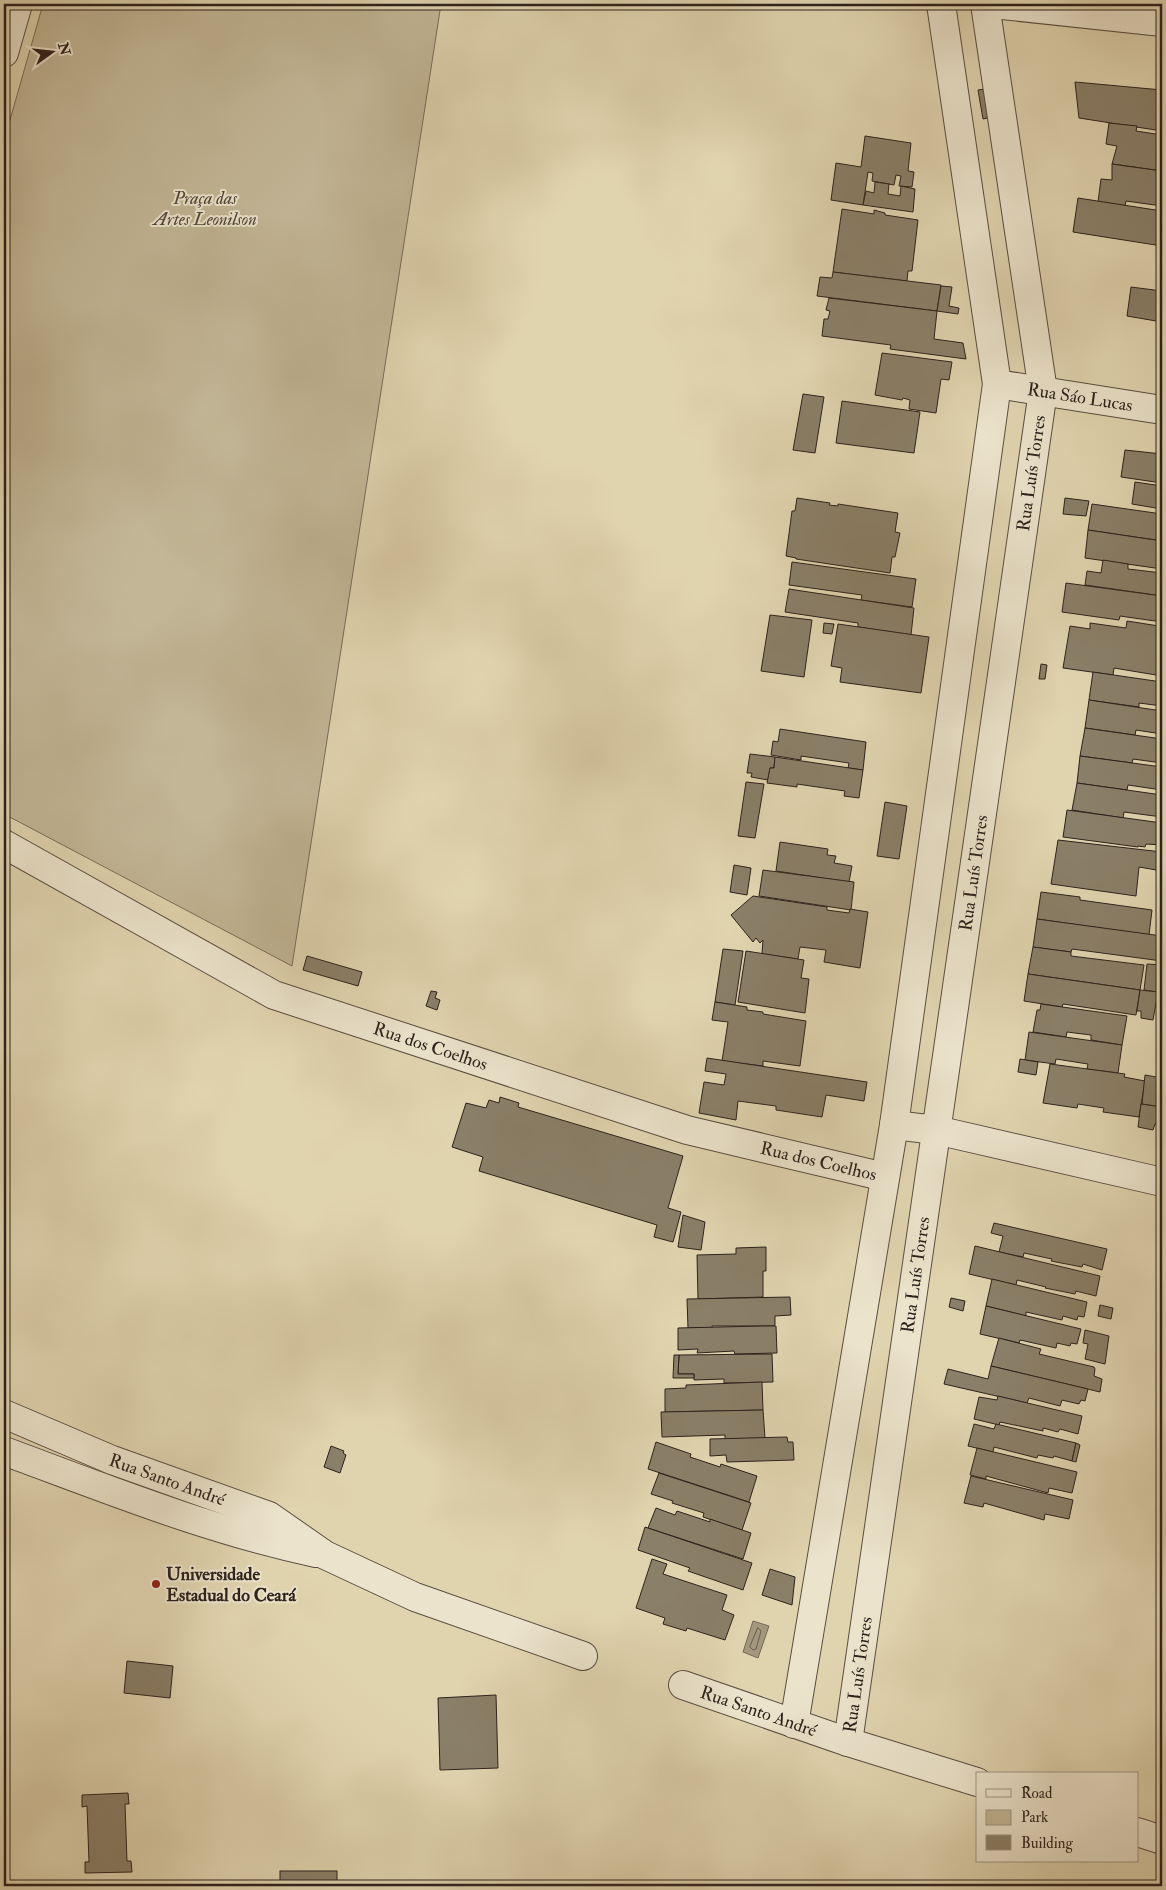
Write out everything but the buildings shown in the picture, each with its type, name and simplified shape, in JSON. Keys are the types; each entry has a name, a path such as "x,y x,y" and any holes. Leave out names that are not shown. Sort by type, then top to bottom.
{"street":[{"path":"4,53 18,4"},
{"path":"794,1724 894,1124 998,384 941,4"},
{"name":"Rua Luís Torres","path":"848,1742 1043,391 985,4"},
{"path":"992,4 1162,22"},
{"name":"Rua Sáo Lucas","path":"998,384 1162,410"},
{"name":"Rua dos Coelhos","path":"4,844 274,995 687,1130 885,1177"},
{"path":"894,1124 936,1130 1162,1182"},
{"name":"Rua Santo André","path":"4,1414 112,1460 269,1516 325,1555 415,1597 583,1656"},
{"name":"Rua Santo André","path":"4,1451 192,1520 258,1540 325,1555"},
{"name":"Rua Santo André","path":"682,1685 848,1742 976,1782"},
{"path":"1138,1832 1162,1840"}],"green space":[{"name":"Praça das Artes Leonilson","path":"43,4 441,4 292,966 4,814 4,141"}],"water":[{"path":"753,1621 769,1626 758,1658 743,1652"}],"place":[{"name":"Universidade Estadual do Ceará","path":"156,1584"}]}
